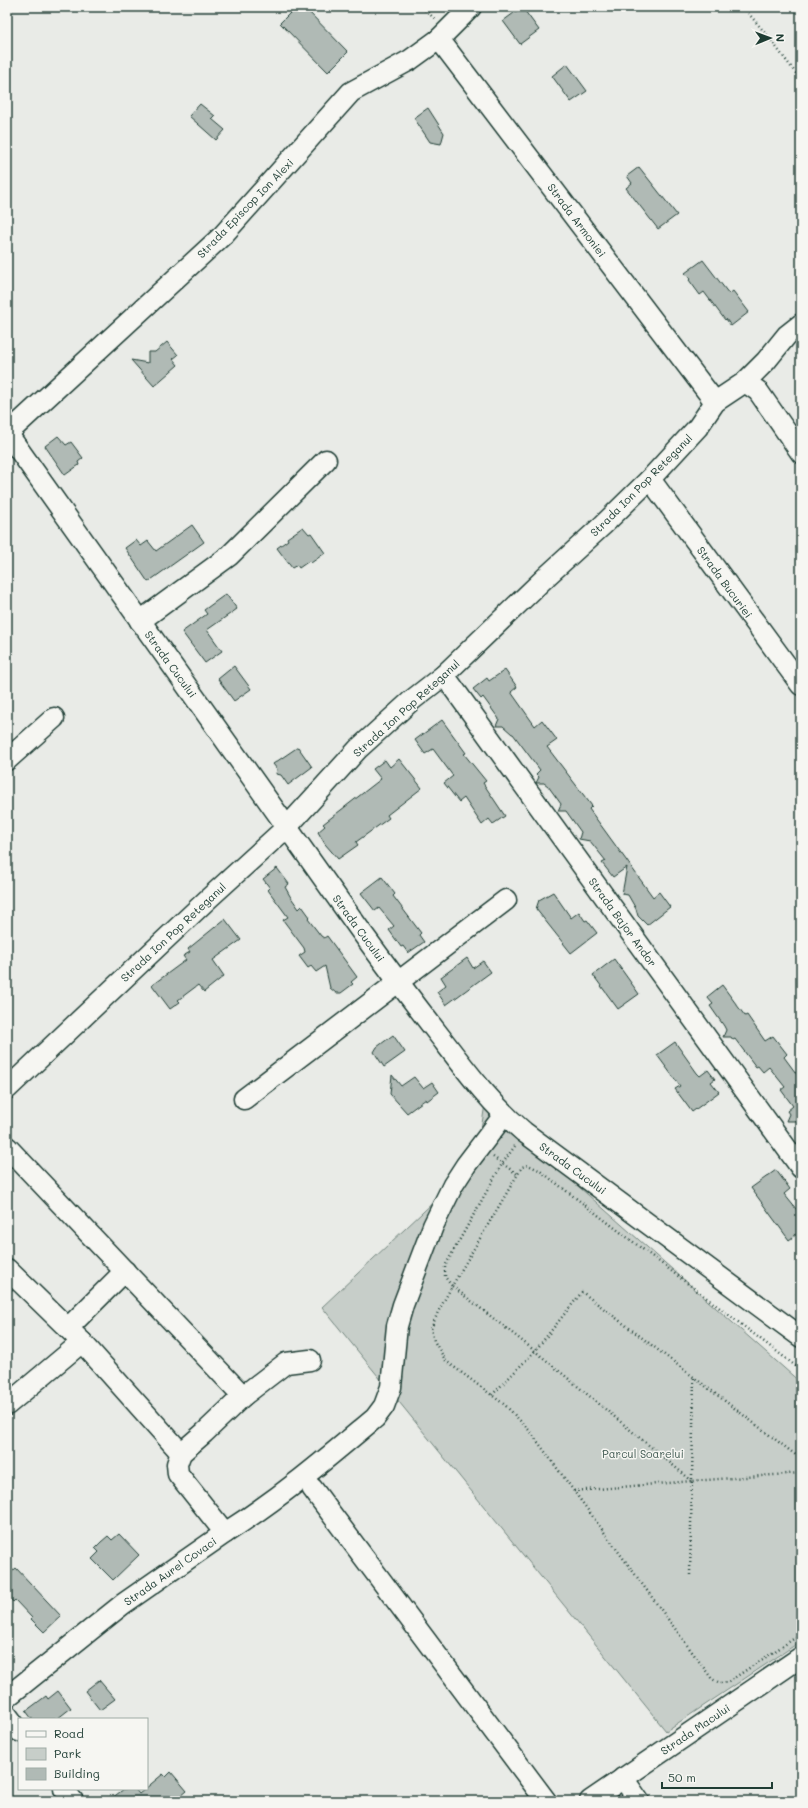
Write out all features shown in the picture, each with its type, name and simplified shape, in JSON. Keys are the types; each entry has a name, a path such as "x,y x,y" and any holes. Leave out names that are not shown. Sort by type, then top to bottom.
{"street":[{"name":"Strada Episcop Ion Alexi","path":"7,433 223,235 351,92 410,60 439,39 471,7"},
{"name":"Strada Armoniei","path":"439,39 715,402"},
{"name":"Strada Ion Pop Reteganul","path":"7,1089 208,899 287,827 358,749 412,700 444,675 650,479 698,427 715,402 745,382 766,361 787,335 801,324"},
{"path":"745,382 758,391 801,453"},
{"name":"Strada Cucului","path":"7,433 398,982 481,1090 504,1115 524,1132 801,1337"},
{"path":"140,621 229,556 326,460"},
{"name":"Strada Bucuriei","path":"650,479 801,685"},
{"name":"Strada Bajor Andor","path":"444,675 801,1168"},
{"path":"7,760 54,718"},
{"path":"244,1099 506,900"},
{"path":"225,1533 264,1508 304,1479 375,1418 384,1406 391,1388 397,1326 403,1305 433,1226 453,1185 504,1115"},
{"path":"7,1147 243,1396"},
{"path":"7,1269 75,1335 181,1452 204,1433 243,1396 286,1363 310,1360"},
{"path":"7,1405 75,1335 125,1271"},
{"name":"Strada Aurel Covaci","path":"7,1697 123,1604 225,1533 178,1474 177,1464 181,1452"},
{"path":"312,1488 546,1801"},
{"name":"Strada Macului","path":"590,1801 801,1657"},
{"path":"7,1715 18,1730"},
{"path":"623,1778 639,1801"},
{"path":"65,1790 73,1801"}],"path":[{"path":"743,7 767,35 801,80"},
{"path":"524,1132 502,1164 445,1266 445,1277 452,1286 536,1351 692,1481"},
{"path":"480,1147 517,1174"},
{"path":"801,1370 539,1170 528,1165 522,1167 517,1174 452,1286 431,1329 439,1352 446,1361 505,1405 529,1430 712,1679 720,1682 728,1682 801,1634"},
{"path":"492,1395 536,1351 582,1292 801,1459"},
{"path":"690,1575 694,1377"},
{"path":"574,1491 801,1474"}],"green space":[{"name":"Parcul Soarelui","path":"485,1104 801,1383 801,1641 666,1731 322,1307 456,1181 479,1143"}],"building":[{"path":"296,7 304,7 348,52 328,72 280,23"},
{"path":"522,7 539,30 520,44 503,21"},
{"path":"567,64 587,91 571,102 552,76"},
{"path":"200,104 215,116 212,119 225,130 216,140 189,116"},
{"path":"428,108 444,133 441,144 430,142 414,118"},
{"path":"639,167 677,215 658,229 626,188 632,183 627,176"},
{"path":"703,260 729,294 733,291 749,312 731,326 704,292 700,295 685,273"},
{"path":"167,342 178,355 173,359 178,365 154,386 131,360 148,363 148,352 155,352"},
{"path":"58,436 66,445 71,442 83,458 78,462 79,465 65,475 45,446"},
{"path":"192,525 204,542 148,582 125,548 136,540 141,546 148,541 156,551"},
{"path":"303,527 309,534 311,533 325,553 311,563 309,561 299,568 297,565 292,568 277,548 288,540 287,538"},
{"path":"226,594 237,609 207,630 222,651 205,663 182,632 207,614 204,610"},
{"path":"234,666 251,689 234,701 218,679"},
{"path":"505,670 517,687 511,692 535,726 542,720 557,740 547,747 592,806 589,809 653,897 659,892 670,907 647,925 638,916 636,909 628,895 622,894 627,867 613,877 602,863 606,861 590,841 579,839 581,832 566,811 558,811 561,804 548,786 544,783 536,783 539,777 536,774 540,770 513,734 503,726 496,726 499,719 483,697 481,699 473,689 487,678 489,681"},
{"path":"442,720 466,753 464,754 486,781 483,783 505,816 493,824 489,819 482,825 464,798 459,802 444,783 453,776 433,749 425,754 415,740"},
{"path":"298,747 312,767 288,785 281,775 276,774 277,769 273,764"},
{"path":"399,759 422,788 387,815 389,818 356,842 358,845 338,859 325,844 318,832 325,826 323,824 381,779 373,769 385,760 390,767"},
{"path":"277,868 289,884 285,887 299,909 302,906 310,917 308,919 321,936 324,938 327,936 357,977 351,982 353,984 341,993 336,993 330,988 325,966 316,972 311,966 308,968 299,956 305,952 304,948 283,920 288,917 268,890 270,888 263,879"},
{"path":"382,877 395,894 393,896 421,933 419,935 424,942 408,953 403,946 401,947 389,930 394,926 379,908 375,911 361,893"},
{"path":"553,892 571,918 579,912 585,921 587,920 597,933 571,953 536,909 539,900"},
{"path":"225,919 241,940 213,960 224,976 204,992 198,985 178,1000 180,1002 170,1009 152,985 186,960 183,956 190,952 188,949"},
{"path":"467,958 473,968 483,961 491,972 446,1005 437,992 446,985 441,977"},
{"path":"614,959 639,994 618,1009 593,975"},
{"path":"722,985 745,1016 747,1015 765,1041 773,1036 787,1054 784,1057 801,1080 801,1121 786,1121 789,1114 787,1111 793,1106 781,1090 785,1087 769,1067 763,1072 758,1066 756,1067 735,1039 733,1040 731,1037 723,1037 726,1030 710,1006 713,1004 707,997"},
{"path":"393,1035 405,1052 384,1067 374,1052 377,1047"},
{"path":"675,1042 700,1076 708,1070 715,1079 711,1082 719,1092 692,1112 675,1089 680,1086 657,1055"},
{"path":"392,1075 401,1086 414,1077 423,1088 432,1082 439,1092 427,1101 426,1099 407,1113 390,1094"},
{"path":"776,1170 790,1189 784,1194 801,1215 801,1231 789,1240 751,1188"},
{"path":"119,1534 139,1555 113,1580 92,1559 99,1552 95,1548 101,1542 108,1536 112,1540"},
{"path":"16,1568 61,1616 44,1632 15,1600 13,1602 7,1595 7,1576"},
{"path":"99,1680 115,1699 100,1710 85,1691"},
{"path":"58,1691 71,1708 58,1718 31,1718 26,1711 46,1696 48,1699"},
{"path":"171,1772 187,1791 175,1801 108,1801 123,1790 136,1790 139,1794 144,1790 148,1790 148,1786 163,1774 166,1777"}]}
